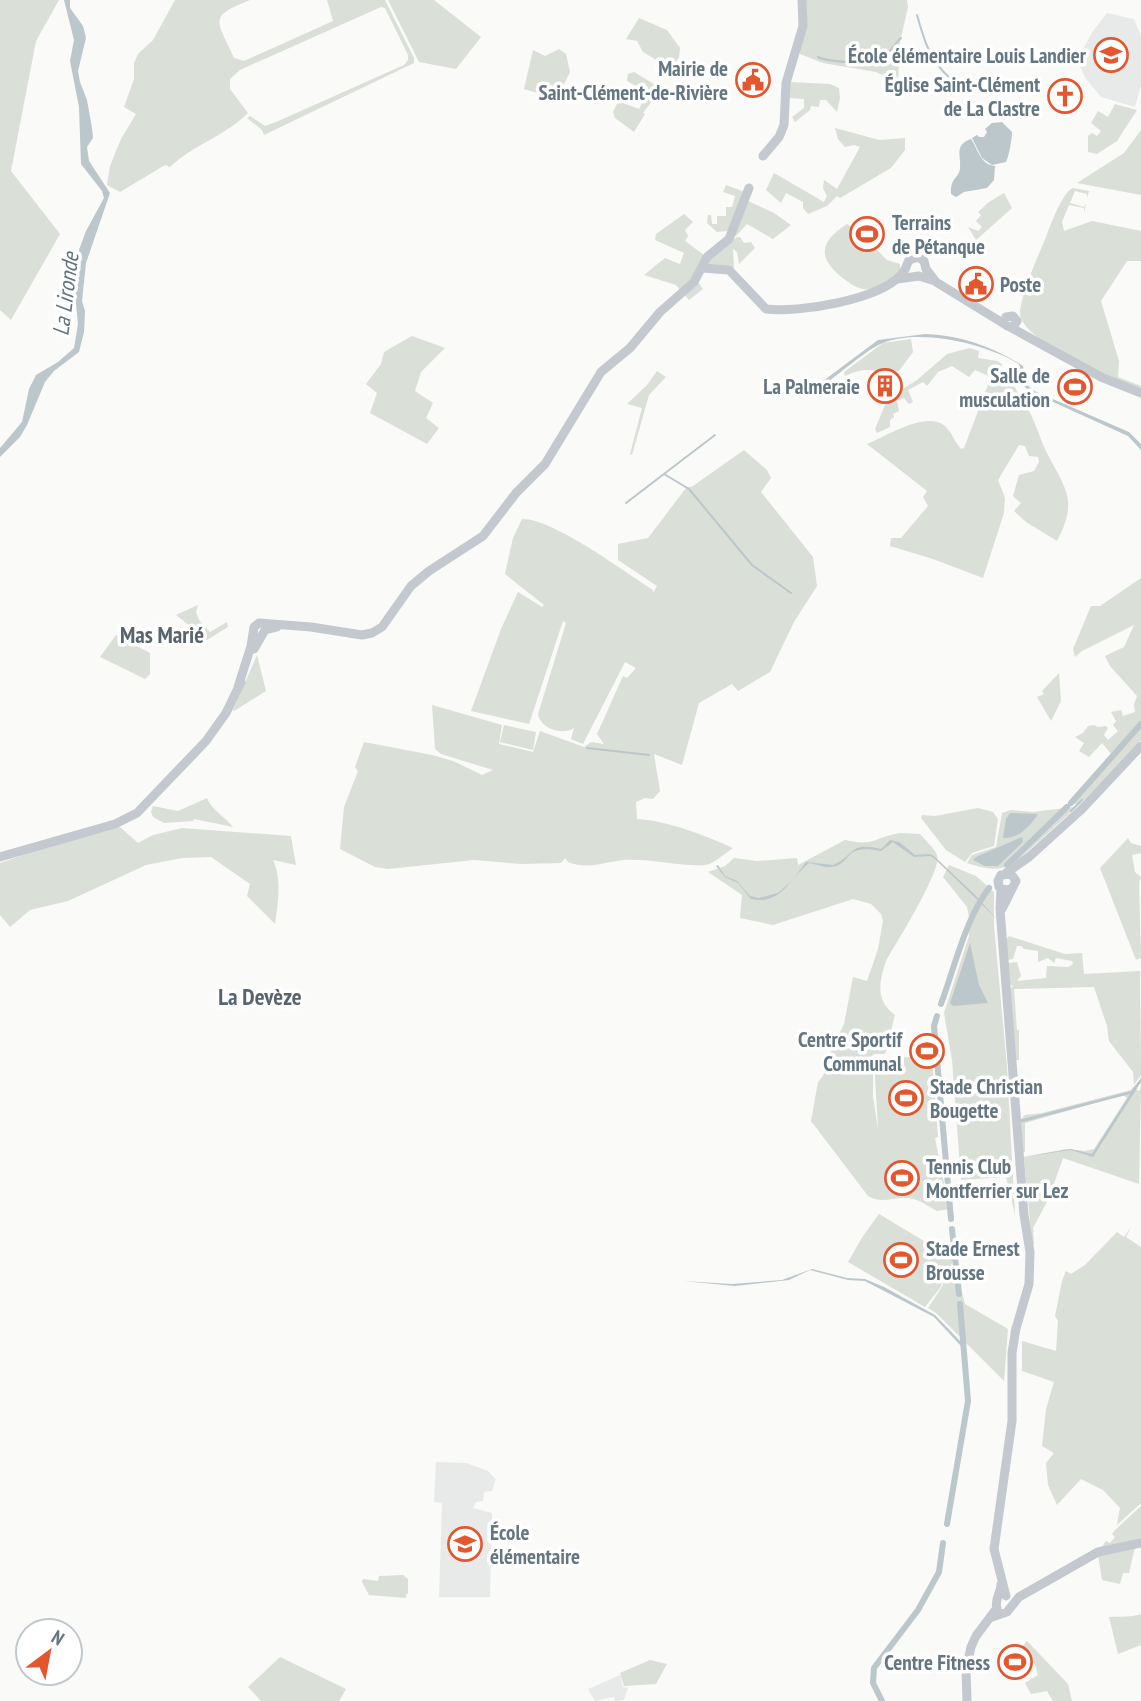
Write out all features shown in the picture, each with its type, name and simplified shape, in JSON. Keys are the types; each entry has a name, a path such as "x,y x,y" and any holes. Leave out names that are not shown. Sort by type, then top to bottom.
{"street":[{"path":"763,156 782,131 786,107 786,79 803,26 802,0"},
{"path":"0,857 30,846 107,826 138,813 206,741 226,713 261,630 287,625 362,635 382,627 416,581 488,531 516,494 549,459 597,372 633,345 660,312 694,282 730,238 749,188"},
{"path":"897,279 909,260 915,257 924,261 919,274"},
{"path":"705,268 729,270 766,309 788,310 860,298 897,279 919,274"},
{"path":"906,268 936,282 990,314 1010,322 1030,337 1101,377 1141,393"},
{"path":"967,1701 967,1659 974,1639 997,1613 1010,1610 994,1549 1012,1421 1012,1353 1015,1332 1029,1284 1030,1252 1024,1215 998,879 1029,857 1082,809 1141,747"},
{"path":"1000,914 1029,857"},
{"path":"1006,873 1013,875 1014,885"},
{"path":"1000,888 1007,891 1014,885"},
{"path":"997,1613 996,1601 1009,1598 1098,1552 1141,1543"}],"shaded area":[{"path":"0,0 59,0 36,41 11,171 60,234 11,320 0,310"},
{"path":"64,0 70,0 70,8 83,26 86,38 78,71 92,128 93,138 87,147 89,161 110,193 86,263 82,301 85,311 84,332 79,352 54,371 45,382 20,437 0,457 0,448 22,422 29,389 36,375 58,362 74,348 78,324 76,258 86,231 104,198 102,191 81,164 79,107 70,61 74,40"},
{"path":"175,0 250,0 227,11 220,21 223,35 234,58 244,61 333,21 327,0 385,0 414,63 264,135 262,130 247,118 250,116 265,126 404,65 408,55 385,8 381,7 240,70 230,79 230,89 248,113 170,167 165,165 120,192 107,185 110,166 121,139 136,114 124,107 134,79 134,63 138,54 153,40"},
{"path":"388,0 434,0 481,37 456,69 419,62"},
{"path":"804,0 907,0 908,7 900,42 898,82 876,72 823,63 800,54 798,49"},
{"name":"École élémentaire Louis Landier","path":"1107,13 1134,19 1141,36 1141,85 1135,107 1101,97 1086,79 1077,60 1093,31"},
{"path":"639,18 667,30 680,48 679,57 666,79 658,61 643,52 637,41 626,39"},
{"path":"559,49 566,54 570,72 557,99 524,89 533,50 545,56"},
{"path":"634,72 659,87 634,132 615,118 613,112 622,94 625,96 623,103 639,109 646,95 652,97 627,81 628,74"},
{"path":"790,82 830,84 839,88 837,112 826,100 820,100 819,107 811,106 810,110 795,122 792,117 804,108 804,99 789,98"},
{"path":"1115,104 1137,110 1117,141 1097,154 1088,152 1088,136 1092,133 1097,136 1101,131 1091,123 1098,111 1108,117"},
{"path":"1002,122 1012,132 1009,152 1006,162 992,165 982,158 972,138 977,135 984,137 987,132 985,129 992,123"},
{"path":"835,128 879,140 905,138 905,150 891,168 840,198 837,196 827,206 808,214 803,208 803,202 786,193 781,203 766,190 774,173 824,202 827,196 823,188 824,180 837,189 860,147 845,147 838,139"},
{"path":"1141,130 1141,195 1077,183 1124,153"},
{"path":"971,139 983,160 995,166 994,180 987,188 964,192 956,197 951,194 951,188 959,172 960,147"},
{"path":"726,185 745,192 731,228 717,232 707,223 708,215 711,215 712,224 717,224 717,216 726,216 726,207 732,207 735,196 723,192"},
{"path":"1073,188 1089,191 1087,198 1087,194 1075,191 1070,203 1084,207 1086,203 1084,213 1084,208 1069,205 1062,222 1064,231 1092,221 1141,231 1141,261 1127,261 1101,301 1119,361 1118,377 1141,386 1141,389 1053,347 1025,325 1020,314 1026,286 1054,217 1065,195"},
{"path":"1004,193 1012,208 976,240 968,227 978,231 982,227 976,221 981,215 978,212"},
{"path":"746,200 774,213 791,225 773,239 747,224 736,236 733,235"},
{"path":"684,214 693,222 685,230 688,236 685,241 704,255 693,276 703,289 689,300 676,285 644,275 665,258 680,264 684,253 655,240 656,234"},
{"path":"861,222 881,240 875,248 887,260 900,264 895,279 867,289 853,285 835,271 829,264 825,250 831,237 847,224 855,229"},
{"path":"737,237 744,243 751,242 755,248 739,264 737,252 733,249 734,269 709,265 708,260"},
{"path":"925,334 964,340 1012,359 1023,366 1026,383 1032,390 1129,432 1141,444 1141,450 1128,436 1029,391 1021,383 1019,364 989,350 953,340 916,337 883,343 821,387 819,384 878,340"},
{"path":"412,336 445,348 421,372 415,391 433,403 426,418 439,428 427,444 370,413 377,393 366,384 381,364 384,352"},
{"path":"911,339 913,352 899,371 862,370 845,376 844,372 883,343"},
{"path":"970,348 979,351 978,358 1002,364 1000,371 1013,380 1063,483 1068,503 1064,526 1057,541 1026,522 1014,511 1021,503 1013,496 1019,475 1034,471 1039,462 1038,457 1029,456 1025,446 1019,445 998,480 1005,498 1004,513 983,578 890,546 891,538 901,538 928,506 923,497 927,491 867,444 906,426 928,421 945,426 961,449 964,448 991,377 975,370 969,377 952,366 938,372 927,386 923,382 908,390 913,402 909,404 904,398 897,401 899,411 893,414 890,427 877,433 875,429 885,405 901,390 947,354"},
{"path":"657,371 666,377 649,395 632,455 630,454 642,408 627,404"},
{"path":"744,450 767,470 771,478 761,492 813,557 817,586 794,622 770,672 738,691 732,684 699,703 682,765 654,754 660,791 653,799 645,798 636,802 637,819 674,826 733,848 705,865 623,860 584,865 573,864 565,858 561,863 521,864 474,860 388,869 375,867 340,849 344,807 358,771 355,767 364,742 432,755 453,761 482,775 493,770 441,754 435,749 432,705 502,725 499,744 533,752 540,731 584,747 591,742 604,744 597,734 623,676 627,678 636,668 625,662 583,744 571,739 574,728 558,731 547,727 538,714 566,623 563,621 529,724 471,711 501,629 518,592 542,607 544,605 505,574 513,538 522,519 535,521 569,536 653,590 653,593 657,586 618,560 618,544 648,538 686,488 693,486"},
{"path":"1141,578 1141,740 1080,804 1017,861 993,869 967,863 972,855 996,847 1002,813 1011,810 1032,812 1074,807 1076,804 1070,803 1112,755 1102,743 1089,757 1079,751 1084,743 1075,737 1083,733 1088,726 1106,726 1108,728 1104,735 1108,740 1118,731 1113,725 1116,721 1111,712 1121,710 1123,716 1135,712 1137,696 1110,666 1105,656 1124,647 1134,625 1075,657 1073,649 1091,606 1100,606"},
{"path":"198,605 196,612 199,620 210,632 227,622 228,627 202,643 195,630 176,615"},
{"path":"116,635 150,653 150,674 145,679 100,657"},
{"path":"257,655 266,691 234,711 233,710"},
{"path":"1059,673 1061,701 1051,721 1037,697 1044,694 1042,691"},
{"path":"504,725 536,732 533,750 500,742"},
{"path":"207,798 233,827 194,819 164,823 153,817 151,812 153,806 178,811"},
{"path":"978,808 993,812 998,819 994,846 972,853 965,862 946,850 921,818 922,815 935,816"},
{"path":"1010,813 1038,814 1019,834 1003,838 1006,819"},
{"path":"120,827 138,843 153,835 182,828 291,836 296,865 273,860 278,884 275,924 247,896 250,884 211,857 182,858 146,865 68,901 30,910 10,927 0,915 0,863 46,847"},
{"path":"901,833 920,834 936,852 937,863 926,890 886,961 880,983 884,1003 895,1015 885,1054 874,1054 865,1063 873,1073 873,1097 878,1129 874,1059 932,1056 938,1137 935,1138 949,1209 937,1211 914,1199 882,1200 868,1196 811,1121 818,1082 823,1076 830,1053 844,1024 853,977 867,981 878,949 883,921 881,914 871,904 853,899 773,925 740,918 742,895 708,872 725,866 734,858 757,861 797,858 798,865 845,840 869,842"},
{"path":"1022,837 1023,842 998,866 985,866 973,860 976,857"},
{"path":"1128,838 1131,843 1141,846 1141,853 1132,855 1135,872 1141,877 1141,958 1136,960 1100,868"},
{"path":"890,840 899,842 915,855 930,854 935,857 997,919 935,859 930,856 914,857 893,842 881,851 868,849 854,852 843,862 831,867 809,863 793,879 806,862 833,865 857,848 881,849"},
{"path":"718,865 725,876 737,881 750,896 759,898 778,893 791,882 778,895 761,900 751,899 738,883 725,877 716,866"},
{"path":"949,865 976,876 994,892 994,926 1007,1067 1015,1215 1006,1177 961,1180 952,1060 944,1013 969,936 969,917 967,907 943,877"},
{"path":"1009,936 1065,954 1082,953 1084,974 1140,971 1141,1075 1134,1085 1133,1072 1109,1041 1094,987 1014,989 1019,1030 1019,1060 1016,1060 1010,988 1013,987 1010,984 1008,963 1017,962 1021,976 1017,981 1046,978 1047,966 1068,967 1073,964 1072,961 1056,958 1054,963 1048,958 1038,962 1038,951 1021,946 1017,946 1013,959 1007,960 1006,940"},
{"path":"970,943 979,985 988,1003 953,1006 950,1003"},
{"path":"1141,1078 1093,1157 1071,1150 1022,1157 1071,1149 1092,1154 1130,1094 1019,1123 1019,1120 1131,1091"},
{"path":"1133,1087 1139,1091 1141,1088 1139,1184 1063,1158 1049,1198 1033,1228 1034,1244 1032,1243 1024,1157 1066,1149 1094,1149 1127,1098 1123,1095 1025,1123 1025,1152 1021,1119 1025,1115 1131,1090"},
{"name":"Stade Ernest Brousse","path":"879,1214 954,1259 940,1288 925,1307 848,1262"},
{"path":"1131,1227 1126,1237 1141,1247 1141,1503 1117,1525 1120,1508 1103,1490 1081,1479 1057,1505 1048,1485 1046,1463 1054,1453 1042,1446 1046,1409 1054,1382 1022,1371 1022,1341 1056,1351 1058,1321 1055,1316 1066,1271 1071,1274 1085,1265 1117,1232 1124,1237"},
{"path":"954,1263 965,1304 1008,1329 1004,1381 928,1308"},
{"path":"812,1269 847,1278 865,1279 884,1287 935,1315 961,1342 961,1346 934,1317 865,1281 848,1280 810,1270 789,1280 735,1286 683,1281 732,1284 782,1280"},
{"name":"École élémentaire","path":"436,1462 466,1463 488,1471 496,1479 492,1491 484,1492 483,1501 476,1502 473,1508 492,1513 490,1597 439,1597 442,1503 434,1502"},
{"path":"1141,1506 1141,1540 1101,1548 1106,1541 1110,1543 1115,1537 1112,1534 1115,1530"},
{"path":"1135,1547 1129,1573 1123,1573 1120,1584 1102,1580 1098,1555"},
{"path":"403,1575 408,1579 406,1598 369,1595 362,1582 363,1579 378,1581 379,1576"},
{"path":"1141,1614 1141,1645 1118,1654 1109,1617"},
{"path":"1027,1641 1068,1684 1072,1701 1053,1701 1047,1691 1031,1694 1025,1683 1038,1675 1035,1665 1021,1648"},
{"path":"280,1657 346,1689 339,1701 261,1701 248,1687"},
{"path":"650,1660 667,1664 656,1684 624,1686 620,1673"},
{"path":"620,1675 623,1687 628,1688 624,1700 615,1701 614,1697 595,1701 588,1689"}],"waterway":[{"path":"917,15 933,57 950,78"},
{"path":"818,57 850,62 876,61 887,54 901,38"},
{"path":"626,503 715,435"},
{"path":"664,474 689,489 752,565 791,593"},
{"path":"1071,803 1141,724"},
{"path":"587,748 649,755"},
{"path":"1071,811 1082,800"},
{"path":"1007,865 1067,807"},
{"path":"941,1004 973,914 989,888"},
{"path":"937,1016 934,1026 951,1219"},
{"path":"952,1229 959,1294"},
{"path":"947,1524 968,1401 960,1304"},
{"path":"882,1701 873,1683 874,1668 918,1610 939,1572 943,1543"}],"place":[{"name":"École élémentaire Louis Landier","path":"1111,55"},
{"name":"Mairie de Saint-Clément-de-Rivière","path":"753,80"},
{"name":"Église Saint-Clément de La Clastre","path":"1065,96"},
{"name":"Terrains de Pétanque","path":"867,234"},
{"name":"Poste","path":"976,284"},
{"name":"La Palmeraie","path":"885,386"},
{"name":"Salle de musculation","path":"1075,387"},
{"name":"Centre Sportif Communal","path":"927,1051"},
{"name":"Stade Christian Bougette","path":"906,1098"},
{"name":"Tennis Club Montferrier sur Lez","path":"902,1178"},
{"name":"Stade Ernest Brousse","path":"901,1260"},
{"name":"École élémentaire","path":"465,1544"},
{"name":"Centre Fitness","path":"1015,1662"}],"district":[{"name":"Mas Marié","path":"162,634"},
{"name":"La Devèze","path":"260,996"}],"water label":[{"name":"La Lironde","path":"65,294"}]}
